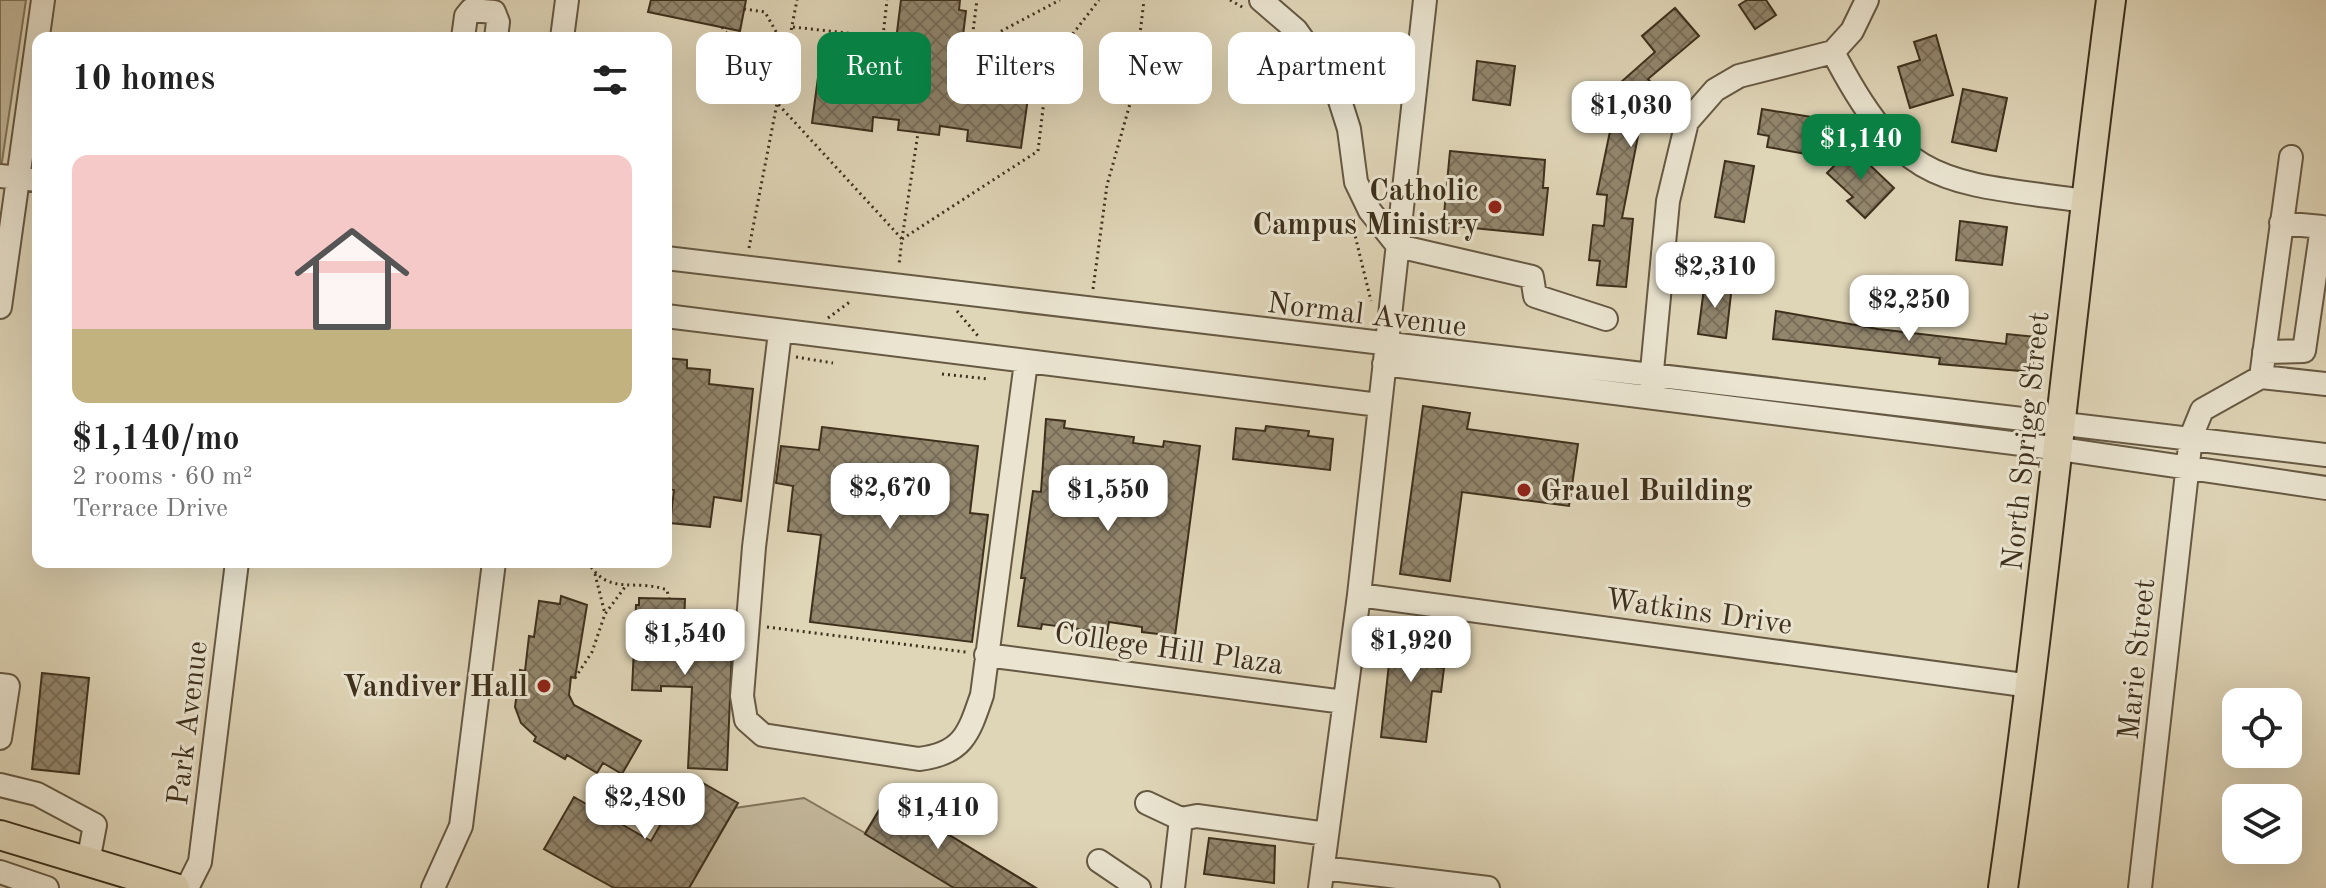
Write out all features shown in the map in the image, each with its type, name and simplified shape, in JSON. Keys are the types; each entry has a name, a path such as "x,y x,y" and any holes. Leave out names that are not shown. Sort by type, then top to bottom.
{"main road":[{"name":"North Sprigg Street","path":"2003,888 2031,686 2061,436 2084,201 2111,0"},
{"path":"0,835 175,888"}],"street":[{"path":"39,32 43,0"},
{"path":"563,32 567,0"},
{"path":"1425,0 1359,595 1322,878 1488,888"},
{"path":"1651,387 1668,201 1687,122 1715,90 1739,76 1833,52 1852,31 1867,0"},
{"path":"1256,6 1296,30 1335,85 1349,129 1356,182 1370,211 1398,246 1532,277 1535,296 1606,319"},
{"path":"464,32 466,16 471,10 494,12 498,22 497,32"},
{"path":"1833,52 1876,125 1920,166 1966,184 2084,201"},
{"path":"0,307 32,82"},
{"path":"2261,377 2291,157"},
{"path":"2264,352 2304,351 2324,227 2281,223"},
{"name":"Normal Avenue","path":"672,259 1385,355 2061,436"},
{"path":"672,317 787,340 1026,362 1379,405"},
{"path":"787,340 748,624 742,696 746,720 763,735 919,759 943,756 969,734 982,695 1026,362"},
{"path":"2191,437 2202,410 2261,377 2326,384"},
{"path":"2061,436 2191,437 2326,455"},
{"path":"2061,436 2188,469 2326,488"},
{"name":"Marie Street","path":"2140,888 2191,437"},
{"name":"Park Avenue","path":"187,888 200,862 236,568"},
{"path":"433,888 461,826 493,568"},
{"name":"Watkins Drive","path":"1359,595 2031,686"},
{"name":"College Hill Plaza","path":"986,655 1344,702"},
{"path":"0,685 8,686 0,738"},
{"path":"0,785 37,794 95,825 88,862"},
{"path":"1147,803 1181,819 1197,816 1327,834"},
{"path":"1173,888 1181,819"},
{"path":"22,882 57,852"},
{"path":"1099,861 1139,888"}],"path":[{"path":"792,32 797,0"},
{"path":"884,32 887,0"},
{"path":"973,32 977,0"},
{"path":"999,32 1060,0"},
{"path":"902,239 1038,151 1048,66 1099,0"},
{"path":"1093,289 1107,185 1133,93 1144,0"},
{"path":"1230,0 1256,6"},
{"path":"744,9 765,12 776,32"},
{"path":"722,27 726,32"},
{"path":"793,27 838,32"},
{"path":"778,104 902,239"},
{"path":"745,269 778,104"},
{"path":"1319,104 1322,110"},
{"path":"899,266 918,133"},
{"path":"1350,214 1372,306"},
{"path":"817,326 855,299"},
{"path":"957,311 981,340"},
{"path":"787,340 794,357 833,363"},
{"path":"942,374 989,379"},
{"path":"592,568 605,614"},
{"path":"595,574 618,587 654,585 667,590 669,599"},
{"path":"575,678 596,643 605,614 626,587"},
{"path":"748,624 986,655"}],"shaded area":[{"path":"0,0 26,0 0,175"},
{"path":"887,797 1036,888 689,888 735,808 804,798 865,833"}],"building":[{"path":"651,0 746,0 740,31 648,12"},
{"path":"901,0 960,0 959,10 966,11 963,32 947,32 947,104 1027,104 1021,148 967,141 968,130 940,126 939,135 898,130 899,120 873,117 872,131 812,123 817,85 817,104 931,104 931,32 897,32"},
{"path":"1747,0 1766,0 1776,15 1755,29 1739,5"},
{"path":"1675,8 1699,36 1648,79 1655,87 1646,95 1622,218 1633,219 1626,287 1597,285 1600,261 1589,260 1593,225 1604,226 1607,195 1597,194 1620,83 1655,52 1642,36"},
{"path":"1936,35 1953,95 1910,108 1898,67 1920,60 1914,42"},
{"path":"1477,61 1515,66 1510,105 1473,100"},
{"path":"1963,89 2007,98 1996,151 1952,142"},
{"path":"1762,109 1818,118 1812,155 1767,147 1769,136 1758,134"},
{"path":"1852,148 1894,188 1865,218 1847,201 1853,197 1827,173"},
{"name":"Catholic Campus Ministry","path":"1450,151 1545,160 1543,188 1548,188 1543,235 1443,225"},
{"path":"1725,161 1754,166 1744,222 1715,217"},
{"path":"1960,221 2007,227 2002,265 1956,260"},
{"path":"1705,281 1732,285 1726,338 1698,334"},
{"path":"1776,311 1878,329 2006,344 2007,334 2036,337 2032,372 1939,364 1940,358 1773,339"},
{"path":"672,359 687,360 687,368 710,370 709,384 753,389 741,501 714,497 710,527 672,523"},
{"name":"Grauel Building","path":"1423,406 1470,413 1467,429 1578,444 1569,506 1462,492 1450,581 1400,574"},
{"path":"1046,419 1065,421 1064,428 1134,437 1133,443 1163,447 1164,441 1200,446 1175,636 1142,632 1142,627 1109,622 1107,633 1042,624 1041,629 1018,626 1033,491 1041,492"},
{"path":"1266,426 1309,431 1308,436 1333,439 1330,470 1233,459 1236,428 1265,431"},
{"path":"822,427 978,446 970,513 988,515 972,642 810,622 821,535 788,531 793,486 776,483 781,446 819,450"},
{"name":"Vandiver Hall","path":"561,596 587,605 575,678 571,677 569,695 574,705 641,741 622,774 603,763 597,773 567,755 565,759 534,741 536,737 521,723 515,707 520,670 525,671 529,636 534,637 539,601 560,604"},
{"path":"639,598 685,599 683,648 732,650 727,770 688,768 692,687 661,686 661,691 632,690 636,605 639,605"},
{"path":"1393,627 1439,632 1435,667 1444,668 1441,692 1432,691 1426,742 1381,737"},
{"path":"42,673 89,678 79,774 32,769"},
{"path":"689,775 738,803 689,888 614,888 544,849 574,797 651,841"},
{"path":"887,797 1036,888 954,888 865,834"},
{"path":"1209,838 1275,846 1274,883 1204,874"}],"place":[{"name":"Catholic Campus Ministry","path":"1495,207"},
{"name":"Grauel Building","path":"1524,490"},
{"name":"Vandiver Hall","path":"544,686"}]}
